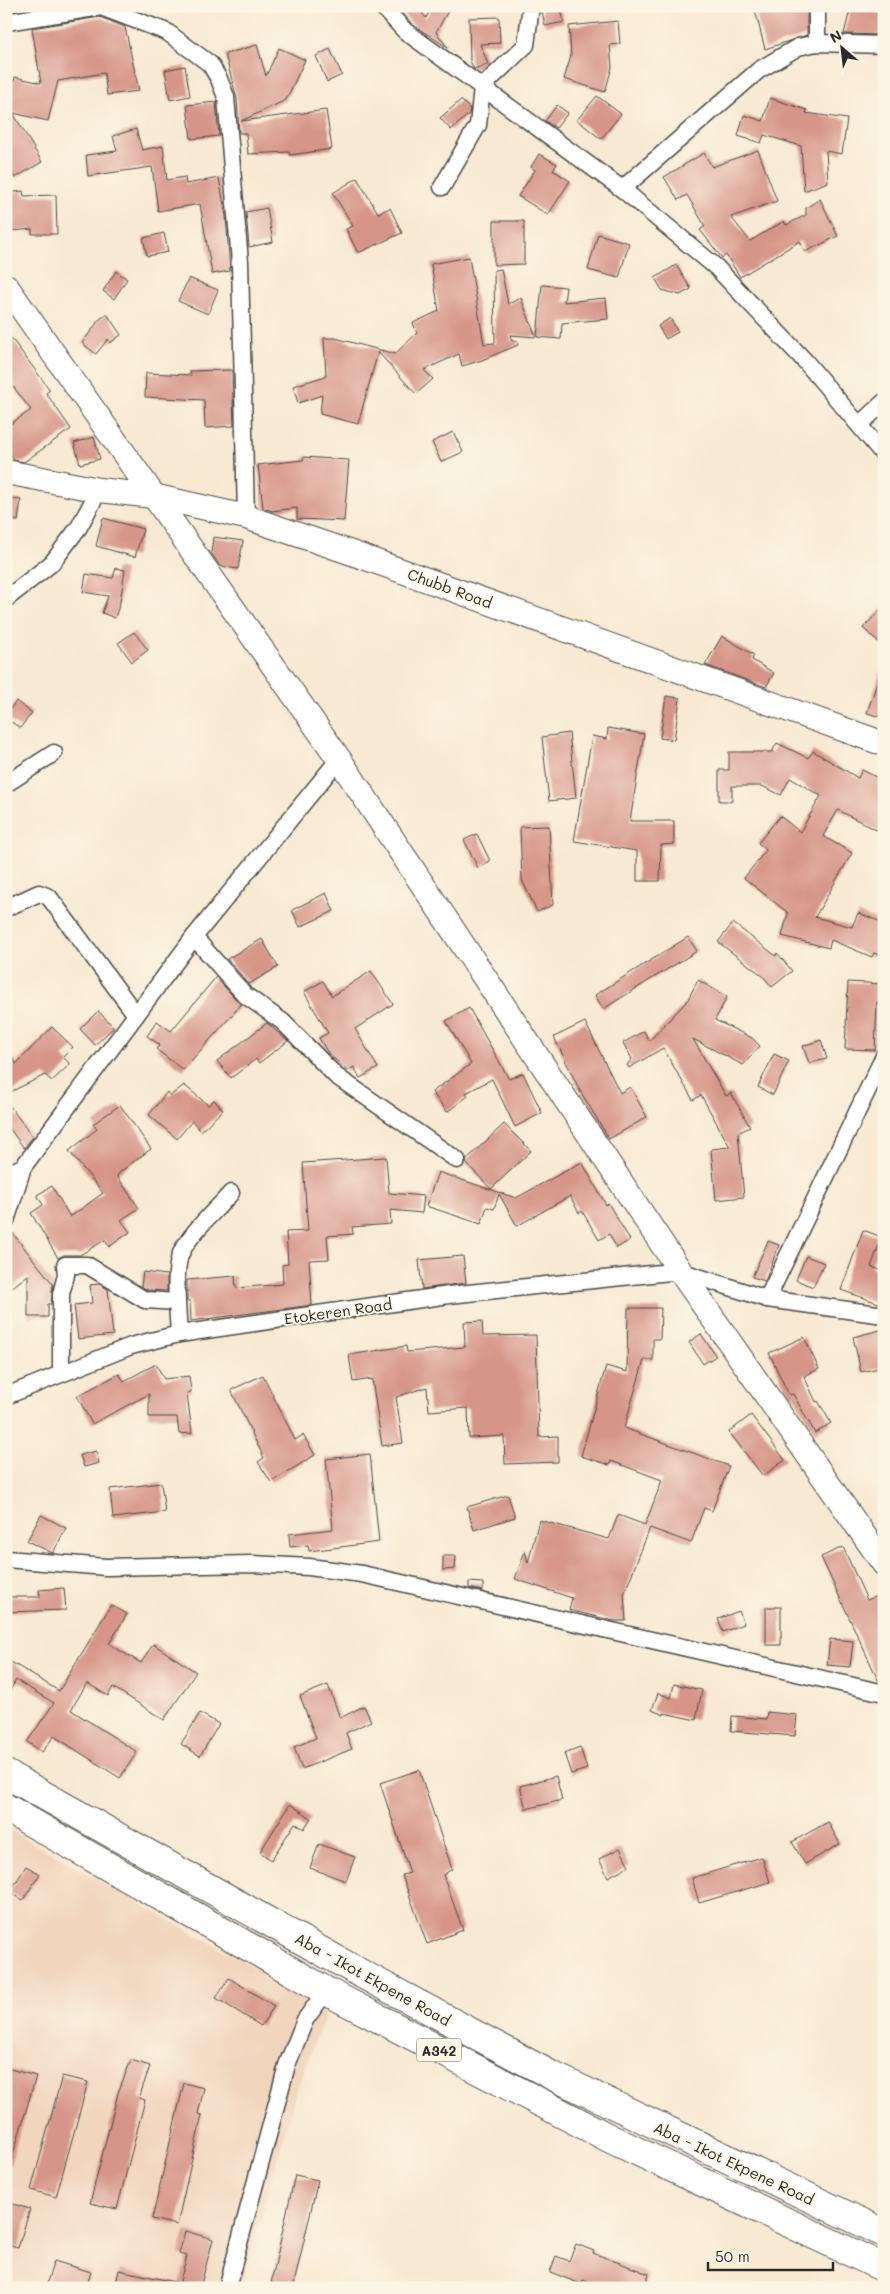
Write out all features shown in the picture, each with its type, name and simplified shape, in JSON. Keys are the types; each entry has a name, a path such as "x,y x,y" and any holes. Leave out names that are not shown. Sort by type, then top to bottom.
{"highway":[{"name":"Aba - Ikot Ekpene Road","path":"6,1774 354,1969 550,2074 884,2234"},
{"name":"A342","path":"6,1808 326,1991 609,2138 884,2268"}],"main road":[{"path":"6,286 339,759 680,1271 884,1564"},
{"name":"Chubb Road","path":"6,472 99,490 153,496 246,517 349,552 876,742 884,742"}],"street":[{"path":"382,6 405,31 622,189 716,267 805,361 884,455"},
{"path":"442,187 478,124 482,88 526,45 531,6"},
{"path":"817,6 817,43"},
{"path":"6,22 101,7 167,32 210,64 219,79 226,97 240,262 246,517"},
{"path":"622,189 759,70 798,47 817,43 884,45"},
{"path":"859,425 884,402"},
{"path":"6,599 52,563 79,527 99,490"},
{"path":"6,784 54,753"},
{"path":"6,1221 23,1167 194,937 339,759"},
{"path":"6,908 39,893 49,897 136,1015"},
{"path":"194,937 245,995 283,1022 336,1076 458,1160"},
{"path":"767,1299 884,1056"},
{"path":"6,1174 23,1167"},
{"path":"179,1334 177,1302 180,1254 186,1243 230,1193"},
{"path":"61,1373 61,1294 66,1275 65,1266 87,1264 145,1300 177,1302"},
{"path":"680,1271 767,1299 884,1315"},
{"name":"Etokeren Road","path":"6,1396 131,1346 179,1334 449,1295 680,1271"},
{"path":"6,1559 106,1567 262,1564 309,1567 362,1574 884,1692"},
{"path":"227,2288 287,2065 305,2020 326,1991"}],"shaded area":[{"path":"6,1828 328,2009 297,2088 241,2288 6,2288"}],"building":[{"path":"397,6 417,6 426,18 432,6 451,6 436,32 448,48 412,24"},
{"path":"541,6 560,6 564,22 545,26"},
{"path":"754,6 807,6 807,35 765,49"},
{"path":"851,6 884,6 882,35 844,34"},
{"path":"100,17 125,27 139,91 107,95 104,73 58,81 48,121 13,113 42,162 15,178 6,163 6,101 8,104 15,77 41,83 32,28"},
{"path":"499,17 500,43 480,44 488,64 474,69 470,61 469,18"},
{"path":"618,21 620,44 610,45 612,67 605,92 564,79 571,56 569,26"},
{"path":"257,45 266,76 279,48 305,60 286,100 241,121 326,110 332,149 290,155 289,152 248,154 246,133 239,133 237,99 225,54"},
{"path":"330,49 342,75 327,82 316,56"},
{"path":"185,66 190,96 170,100 165,70"},
{"path":"597,96 621,114 601,139 577,120"},
{"path":"770,98 807,110 806,113 847,119 842,154 826,151 828,182 804,191 801,146 764,135 761,143 738,136 744,115 763,121"},
{"path":"461,100 470,109 469,114 451,130 440,118"},
{"path":"216,102 219,136 191,139 187,105"},
{"path":"557,105 568,113 556,128 545,121"},
{"path":"136,129 142,150 163,146 167,180 185,177 186,184 219,178 226,216 230,271 212,274 200,204 158,211 152,167 88,176 86,155 117,151 113,136"},
{"path":"758,150 777,201 731,217 750,241 784,221 786,225 806,215 806,208 820,199 838,236 805,252 800,241 740,277 726,255 722,258 700,230 705,226 687,195 678,200 664,177 704,153 712,167"},
{"path":"539,154 557,164 553,170 570,181 548,215 518,196 535,170 531,167"},
{"path":"357,178 378,213 390,208 402,233 358,253 346,229 353,226 333,193"},
{"path":"23,191 24,196 56,195 57,234 32,234 32,229 12,231 7,193"},
{"path":"267,208 273,242 249,247 246,212"},
{"path":"494,221 524,221 524,264 494,265"},
{"path":"164,233 168,252 147,256 143,238"},
{"path":"598,234 629,243 619,278 588,270"},
{"path":"469,257 484,344 495,343 494,270 501,269 508,304 521,298 536,337 510,335 512,341 517,341 518,345 462,366 459,354 424,370 433,379 416,394 378,352 358,424 320,414 322,395 298,403 293,386 326,376 324,338 335,338 395,354 417,333 413,323 439,311 431,264"},
{"path":"676,265 691,289 680,295 662,290 655,278"},
{"path":"116,271 127,279 114,299 103,291"},
{"path":"189,278 218,290 208,314 178,301"},
{"path":"542,285 566,287 564,302 606,298 608,319 562,323 561,339 537,337"},
{"path":"107,314 121,335 110,343 108,339 96,354 82,343 96,322"},
{"path":"670,318 678,332 666,339 658,326"},
{"path":"6,331 50,390 46,393 71,429 24,462 14,460 11,455 6,458 6,427 31,410 6,377"},
{"path":"232,370 234,426 205,428 204,400 145,397 146,373 191,375 190,371"},
{"path":"453,432 463,452 441,462 432,442"},
{"path":"94,437 100,459 80,464 74,443"},
{"path":"304,457 349,460 344,521 297,519 297,508 272,511 263,508 258,465 303,460"},
{"path":"6,498 21,500 18,521 6,519"},
{"path":"103,518 143,529 135,557 96,546"},
{"path":"213,537 243,541 238,569 220,566 211,553"},
{"path":"116,568 125,570 120,602 115,618 102,613 108,596 83,592 86,574 113,578"},
{"path":"884,606 884,647 863,628"},
{"path":"134,632 148,650 132,662 118,643"},
{"path":"722,636 754,655 752,660 774,673 766,687 705,665"},
{"path":"881,671 884,671 884,718 867,713"},
{"path":"666,696 680,698 674,740 660,738"},
{"path":"16,701 32,713 20,728 6,718 6,715"},
{"path":"608,728 644,734 630,821 674,821 674,844 661,845 660,881 637,881 637,851 574,841 592,736 607,739"},
{"path":"569,733 576,798 549,801 542,737"},
{"path":"777,743 808,758 813,751 858,778 862,770 884,781 884,834 838,810 823,836 852,853 815,917 852,927 858,913 884,923 884,957 874,953 872,957 831,940 829,948 782,936 788,913 744,878 766,850 758,843 780,816 800,832 821,796 790,778 781,795 762,786 732,786 732,801 719,801 719,770 729,770 729,752 772,752"},
{"path":"549,826 553,905 537,912 522,880 520,827"},
{"path":"477,834 490,861 478,868 464,840"},
{"path":"326,893 334,911 300,927 292,910"},
{"path":"733,923 776,956 777,953 792,971 772,987 763,976 718,942"},
{"path":"688,937 697,951 603,1009 595,995"},
{"path":"262,939 278,967 249,984 227,959"},
{"path":"371,971 393,1004 355,1029 378,1068 360,1078 354,1067 347,1071 328,1053 319,1038 328,1033 304,992 323,981 332,996"},
{"path":"216,977 241,1005 183,1070 156,1049 160,1045 147,1036 157,1021 171,1031"},
{"path":"698,980 727,997 715,1020 752,1038 760,1046 743,1065 693,1039 726,1096 731,1093 750,1127 738,1133 744,1197 716,1200 711,1149 730,1147 701,1095 693,1100 663,1048 629,1068 627,1065 632,1059 623,1043 644,1031 649,1041 687,1001"},
{"path":"848,982 884,984 884,1002 877,1002 875,1050 845,1049"},
{"path":"469,1008 509,1079 523,1073 542,1113 515,1127 492,1079 466,1093 468,1096 447,1112 432,1092 471,1064 446,1021"},
{"path":"98,1011 114,1027 95,1045 80,1029"},
{"path":"585,1022 620,1093 630,1087 647,1117 609,1139 579,1089 554,1037"},
{"path":"267,1023 288,1041 259,1063 256,1059 231,1078 217,1061"},
{"path":"52,1027 73,1047 63,1057 70,1064 52,1081 45,1075 6,1094 6,1045 16,1064"},
{"path":"821,1040 827,1059 809,1063 803,1046"},
{"path":"774,1054 789,1061 773,1095 758,1087"},
{"path":"184,1085 208,1105 214,1100 223,1110 201,1131 192,1121 177,1139 149,1115 167,1092 170,1096"},
{"path":"6,1101 33,1137 24,1148 6,1124"},
{"path":"120,1105 151,1149 117,1176 139,1208 121,1220 130,1232 109,1247 105,1240 80,1255 64,1255 58,1258 31,1213 43,1205 37,1195 52,1186 70,1217 103,1193 69,1151 97,1129 93,1124"},
{"path":"504,1124 531,1151 491,1189 466,1163 467,1159"},
{"path":"386,1157 389,1193 424,1196 422,1213 390,1210 391,1224 352,1227 353,1234 327,1236 329,1259 309,1260 312,1305 191,1321 190,1301 187,1301 187,1280 235,1276 236,1288 283,1284 282,1265 288,1264 286,1232 308,1231 303,1163"},
{"path":"582,1162 606,1205 608,1203 630,1240 617,1248 609,1234 599,1240 582,1211 579,1213 570,1196 517,1226 499,1194 494,1209 487,1207 481,1224 426,1206 438,1172 516,1198"},
{"path":"10,1230 53,1284 51,1304 48,1304 48,1317 28,1317 28,1275 6,1292 6,1231"},
{"path":"863,1230 882,1237 871,1267 884,1271 884,1305 841,1290"},
{"path":"768,1241 779,1245 765,1281 752,1277"},
{"path":"463,1256 466,1283 422,1289 419,1260"},
{"path":"806,1256 824,1263 813,1287 796,1280"},
{"path":"143,1272 167,1275 167,1291 148,1290 141,1286"},
{"path":"99,1284 108,1289 113,1335 78,1339 74,1305 92,1303 90,1285"},
{"path":"628,1308 661,1308 660,1339 653,1339 653,1360 644,1360 624,1428 729,1466 712,1511 704,1508 691,1543 650,1528 624,1594 626,1621 614,1621 569,1610 572,1598 515,1579 525,1551 528,1563 539,1520 609,1539 618,1515 645,1525 662,1480 611,1461 610,1465 581,1456 606,1366 627,1372"},
{"path":"482,1321 483,1336 536,1335 539,1437 558,1436 558,1462 505,1464 504,1436 469,1438 468,1408 429,1411 427,1387 396,1397 403,1443 382,1446 372,1379 353,1382 349,1355 406,1346 407,1352 465,1347 464,1322"},
{"path":"884,1329 884,1367 861,1372 853,1337"},
{"path":"701,1334 716,1356 703,1364 689,1342"},
{"path":"804,1337 819,1369 804,1376 816,1402 818,1401 831,1423 815,1433 793,1394 789,1395 769,1353"},
{"path":"156,1364 164,1379 189,1376 191,1392 187,1393 192,1433 179,1434 177,1417 149,1417 149,1394 92,1424 77,1396 119,1374 124,1381"},
{"path":"263,1375 295,1440 303,1435 315,1455 271,1482 258,1462 264,1458 231,1390"},
{"path":"751,1415 785,1460 763,1476 729,1432"},
{"path":"96,1451 99,1463 84,1467 80,1455"},
{"path":"370,1454 379,1542 309,1551 308,1545 290,1547 289,1534 333,1529 326,1459"},
{"path":"161,1483 165,1512 113,1518 110,1489"},
{"path":"508,1495 515,1517 474,1530 467,1507"},
{"path":"41,1515 66,1528 53,1553 27,1541"},
{"path":"843,1547 867,1600 884,1593 884,1683 879,1682 821,1557"},
{"path":"443,1556 456,1556 455,1569 443,1570"},
{"path":"469,1582 483,1583 483,1591 469,1588"},
{"path":"64,1588 66,1610 6,1612 6,1597 40,1597 39,1590"},
{"path":"111,1605 127,1614 109,1644 141,1663 153,1644 196,1672 164,1720 113,1687 108,1696 87,1683 71,1710 137,1752 120,1778 54,1736 42,1752 27,1742 54,1703 16,1680 6,1698 6,1659 59,1691"},
{"path":"766,1607 781,1607 781,1645 766,1645"},
{"path":"739,1611 744,1624 723,1632 718,1619"},
{"path":"830,1639 853,1641 850,1667 827,1665"},
{"path":"674,1684 702,1690 696,1720 664,1713 664,1715 652,1710 658,1693 671,1698"},
{"path":"328,1685 340,1718 364,1706 371,1721 346,1733 352,1749 302,1769 294,1747 316,1738 300,1696"},
{"path":"767,1712 797,1715 795,1736 731,1731 732,1716 766,1719"},
{"path":"200,1713 219,1724 200,1756 181,1744"},
{"path":"580,1747 587,1769 571,1774 564,1753"},
{"path":"419,1770 452,1869 443,1875 463,1930 427,1944 402,1875 410,1873 380,1783"},
{"path":"556,1776 562,1800 526,1809 520,1786"},
{"path":"290,1804 311,1818 304,1829 295,1823 271,1860 260,1852"},
{"path":"828,1822 840,1844 805,1864 792,1842"},
{"path":"319,1844 355,1857 346,1881 310,1868"},
{"path":"620,1848 629,1866 608,1877 599,1859"},
{"path":"762,1857 770,1882 699,1903 692,1878"},
{"path":"26,1866 40,1874 23,1900 10,1892"},
{"path":"229,1978 274,2006 261,2026 216,1998"},
{"path":"131,2060 150,2066 139,2098 145,2100 117,2209 90,2203 118,2093"},
{"path":"6,2068 36,2076 10,2165 6,2164"},
{"path":"62,2076 88,2082 56,2197 31,2190"},
{"path":"184,2083 204,2088 198,2114 202,2115 177,2225 152,2219"},
{"path":"295,2175 318,2180 293,2288 270,2288"},
{"path":"6,2202 30,2209 18,2248 6,2245"},
{"path":"185,2231 213,2239 200,2288 178,2288 187,2256 179,2254"},
{"path":"576,2244 594,2251 593,2253 649,2274 644,2288 604,2288 583,2280 581,2284 550,2272 556,2256 569,2261"},
{"path":"54,2261 91,2272 86,2288 45,2288"},
{"path":"119,2270 175,2282 175,2288 115,2288"}]}
